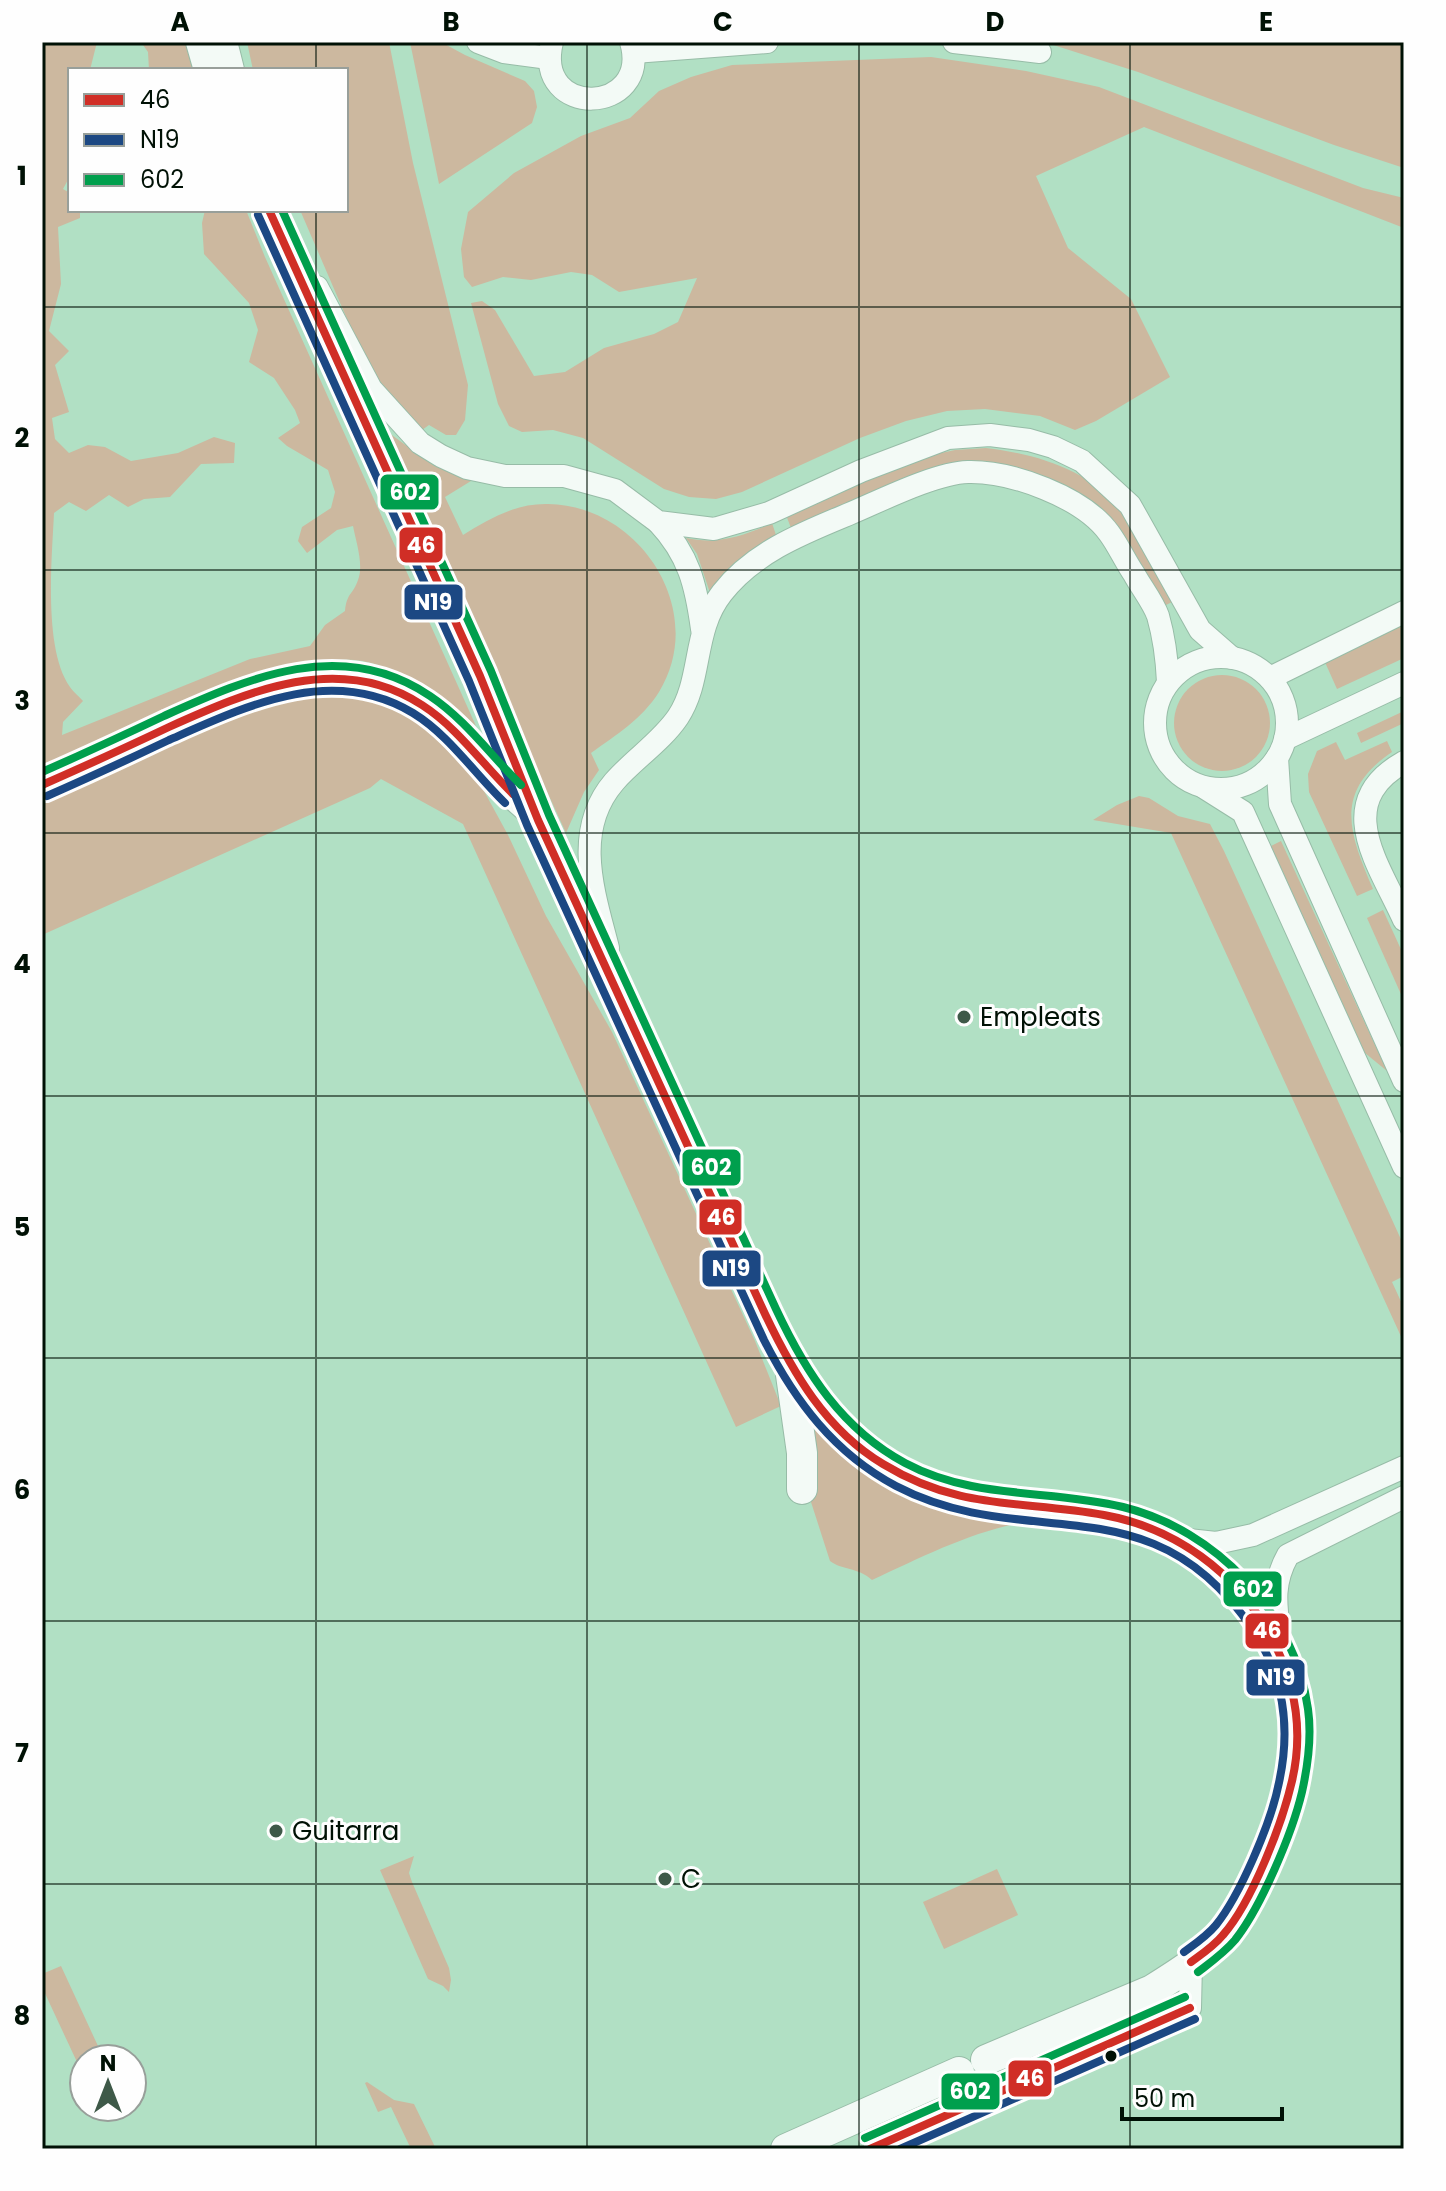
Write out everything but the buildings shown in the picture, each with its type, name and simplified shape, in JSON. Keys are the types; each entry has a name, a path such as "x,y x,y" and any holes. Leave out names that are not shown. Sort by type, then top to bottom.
{"highway":[{"path":"220,42 226,68"}],"main road":[{"path":"201,42 208,68"},
{"path":"270,212 484,684 534,813 802,1385 842,1434 875,1462 902,1477 932,1490 990,1503 1098,1514 1137,1523 1170,1538 1212,1564 1238,1587 1258,1611 1283,1659 1292,1692 1297,1749 1295,1776 1286,1813 1271,1849 1224,1934 1152,1990 786,2149"},
{"path":"42,785 249,693 315,678 344,678 368,682 421,704 446,723 495,778 534,813"},
{"path":"789,1361 798,1409 802,1489"}],"street":[{"path":"478,42 504,52 550,50 554,79 564,90 575,97 595,99 608,96 628,79 633,67 632,47 767,42"},
{"path":"954,42 1040,52"},
{"path":"270,212 322,295 371,389 420,443 467,468 505,476 564,476 615,490 658,522 675,540 697,590 702,629"},
{"path":"658,522 714,529 728,525 769,513 861,471 948,438 990,435 1029,440 1082,461 1130,505 1200,630 1232,658"},
{"path":"620,996 589,864 590,831 599,802 614,782 679,716 688,699 702,629 722,593 765,552 920,484 968,472 1027,482 1074,501 1108,531 1157,613 1166,651 1168,682"},
{"path":"1270,678 1404,612"},
{"path":"1402,1159 1243,812 1186,780 1169,765 1160,751 1154,729 1158,699 1168,682 1186,666 1208,658 1232,658 1251,664 1270,678 1279,691 1286,712 1281,748 1280,804 1404,1081"},
{"path":"1205,788 1229,789 1247,784 1266,772 1281,748 1404,683"},
{"path":"1404,762 1379,781 1366,807 1364,828 1404,920"},
{"path":"1170,1538 1216,1543 1253,1535 1404,1467"},
{"path":"1283,1659 1275,1596 1278,1572 1288,1555 1397,1500 1378,1479"},
{"path":"1190,2008 1191,1962"}],"shaded area":[{"path":"42,42 97,42 90,68 68,68 68,180 63,189 68,192 68,212 80,212 80,218 58,227 61,284 49,331 69,351 55,365 69,412 52,418 55,439 69,453 88,445 105,447 131,461 178,453 214,437 235,443 234,463 201,464 170,497 144,499 128,507 109,495 86,511 69,502 54,513 51,603 56,650 61,670 70,687 83,701 63,722 62,735 250,659 310,646 325,625 345,611 360,574 353,526 337,530 307,553 298,541 302,527 331,508 335,492 328,470 278,438 300,423 274,378 249,362 258,330 249,303 204,254 205,212 247,212 476,726 436,694 403,675 370,663 330,660 281,668 233,684 42,769"},
{"path":"141,42 193,42 200,68 149,68 148,52"},
{"path":"247,42 389,42 413,163 468,385 465,420 456,435 446,435 429,425 422,430 388,399 363,356 301,212 348,212 348,68 253,68"},
{"path":"410,42 441,42 525,81 534,91 537,107 532,123 439,184"},
{"path":"1044,42 1404,42 1404,168 1138,72"},
{"path":"931,57 1026,71 1099,87 1363,188 1404,198 1404,228 1144,127 1036,176 1068,248 1131,299 1170,377 1096,421 1075,430 1040,416 985,409 947,411 906,421 860,438 742,492 716,499 689,497 664,489 583,438 553,430 522,432 509,426 498,404 471,303 482,301 495,310 534,376 565,372 604,348 654,334 678,322 697,278 619,292 592,275 571,272 531,280 503,277 472,287 464,277 461,249 468,212 514,173 581,136 630,118 659,91 691,77 732,65"},
{"path":"389,433 433,465 471,481 445,497 463,535 493,518 525,506 548,504 581,509 611,522 636,542 656,568 670,597 676,628 672,660 659,692 637,718 591,753 599,770 584,792 566,833 383,434"},
{"path":"986,448 1049,462 1086,479 1103,492 1119,506 1132,524 1174,601 1162,607 1123,534 1092,504 955,464 917,473 791,528 786,515 923,457 955,450"},
{"path":"772,523 776,535 740,560 710,593 697,554 686,538 730,538"},
{"path":"1404,624 1404,658 1337,689 1324,660"},
{"path":"1222,675 1240,679 1256,689 1266,705 1270,723 1266,741 1256,757 1240,767 1222,771 1204,767 1188,757 1178,741 1174,723 1178,705 1188,689 1204,679"},
{"path":"346,688 381,695 441,733 472,769 508,835 546,916 612,1032 755,1341 781,1406 736,1427 463,824 381,779 370,788 42,935 42,804 246,712 279,701 330,696"},
{"path":"1404,711 1404,723 1361,743 1357,733"},
{"path":"1387,741 1392,752 1373,767 1354,798 1351,814 1353,832 1373,889 1357,896 1309,792 1308,774 1317,751 1336,742 1345,760"},
{"path":"1139,796 1149,798 1178,816 1210,824 1224,851 1404,1246 1404,1276 1392,1282 1404,1308 1404,1343 1171,833 1093,820"},
{"path":"1281,841 1387,1071 1365,1053 1271,846"},
{"path":"1383,910 1404,956 1404,1001 1367,918"},
{"path":"814,1426 835,1450 859,1469 903,1494 951,1510 1026,1522 967,1538 872,1580 834,1564 830,1561 811,1502 811,1430"},
{"path":"414,1856 409,1873 449,1968 449,1992 428,1979 380,1870"},
{"path":"997,1869 1018,1915 944,1949 923,1902"},
{"path":"61,1966 97,2043 68,2043 42,1987 42,1974"},
{"path":"367,2082 394,2100 414,2104 436,2149 411,2149 391,2107 378,2112"}],"transit line":[{"name":"46","path":"270,212 480,676 538,820 765,1314 787,1358 813,1398 844,1435 863,1450 911,1479 938,1490 992,1502 1104,1515 1130,1521 1179,1542 1201,1556 1240,1592 1256,1612 1279,1652 1291,1688 1297,1725 1292,1781 1273,1840 1245,1903 1219,1939 1191,1962"},
{"name":"602","path":"283,212 491,671 549,815 776,1309 813,1377 862,1434 905,1463 931,1475 985,1488 1123,1507 1157,1518 1189,1535 1219,1555 1246,1580 1287,1640 1300,1673 1309,1719 1309,1751 1302,1792 1283,1849 1255,1909 1231,1945 1198,1972"},
{"name":"N19","path":"258,215 469,681 527,825 764,1340 803,1404 835,1441 874,1473 896,1486 945,1506 1130,1536 1173,1553 1214,1583 1264,1648 1278,1686 1284,1726 1282,1766 1274,1803 1235,1896 1209,1933 1184,1952"},
{"name":"602","path":"42,772 229,688 296,669 330,666 363,668 397,678 430,696 467,727 521,785"},
{"name":"46","path":"42,785 231,701 295,682 327,679 359,681 391,689 422,705 459,736 513,794"},
{"name":"N19","path":"47,796 228,715 290,695 321,691 352,692 382,699 413,713 450,743 505,803"},
{"name":"602","path":"865,2138 1185,1997"},
{"name":"46","path":"870,2149 1190,2008"},
{"name":"N19","path":"900,2149 1195,2019"}],"place":[{"name":"Empleats","path":"964,1017"},
{"name":"Guitarra","path":"276,1831"},
{"name":"C","path":"665,1879"}]}
